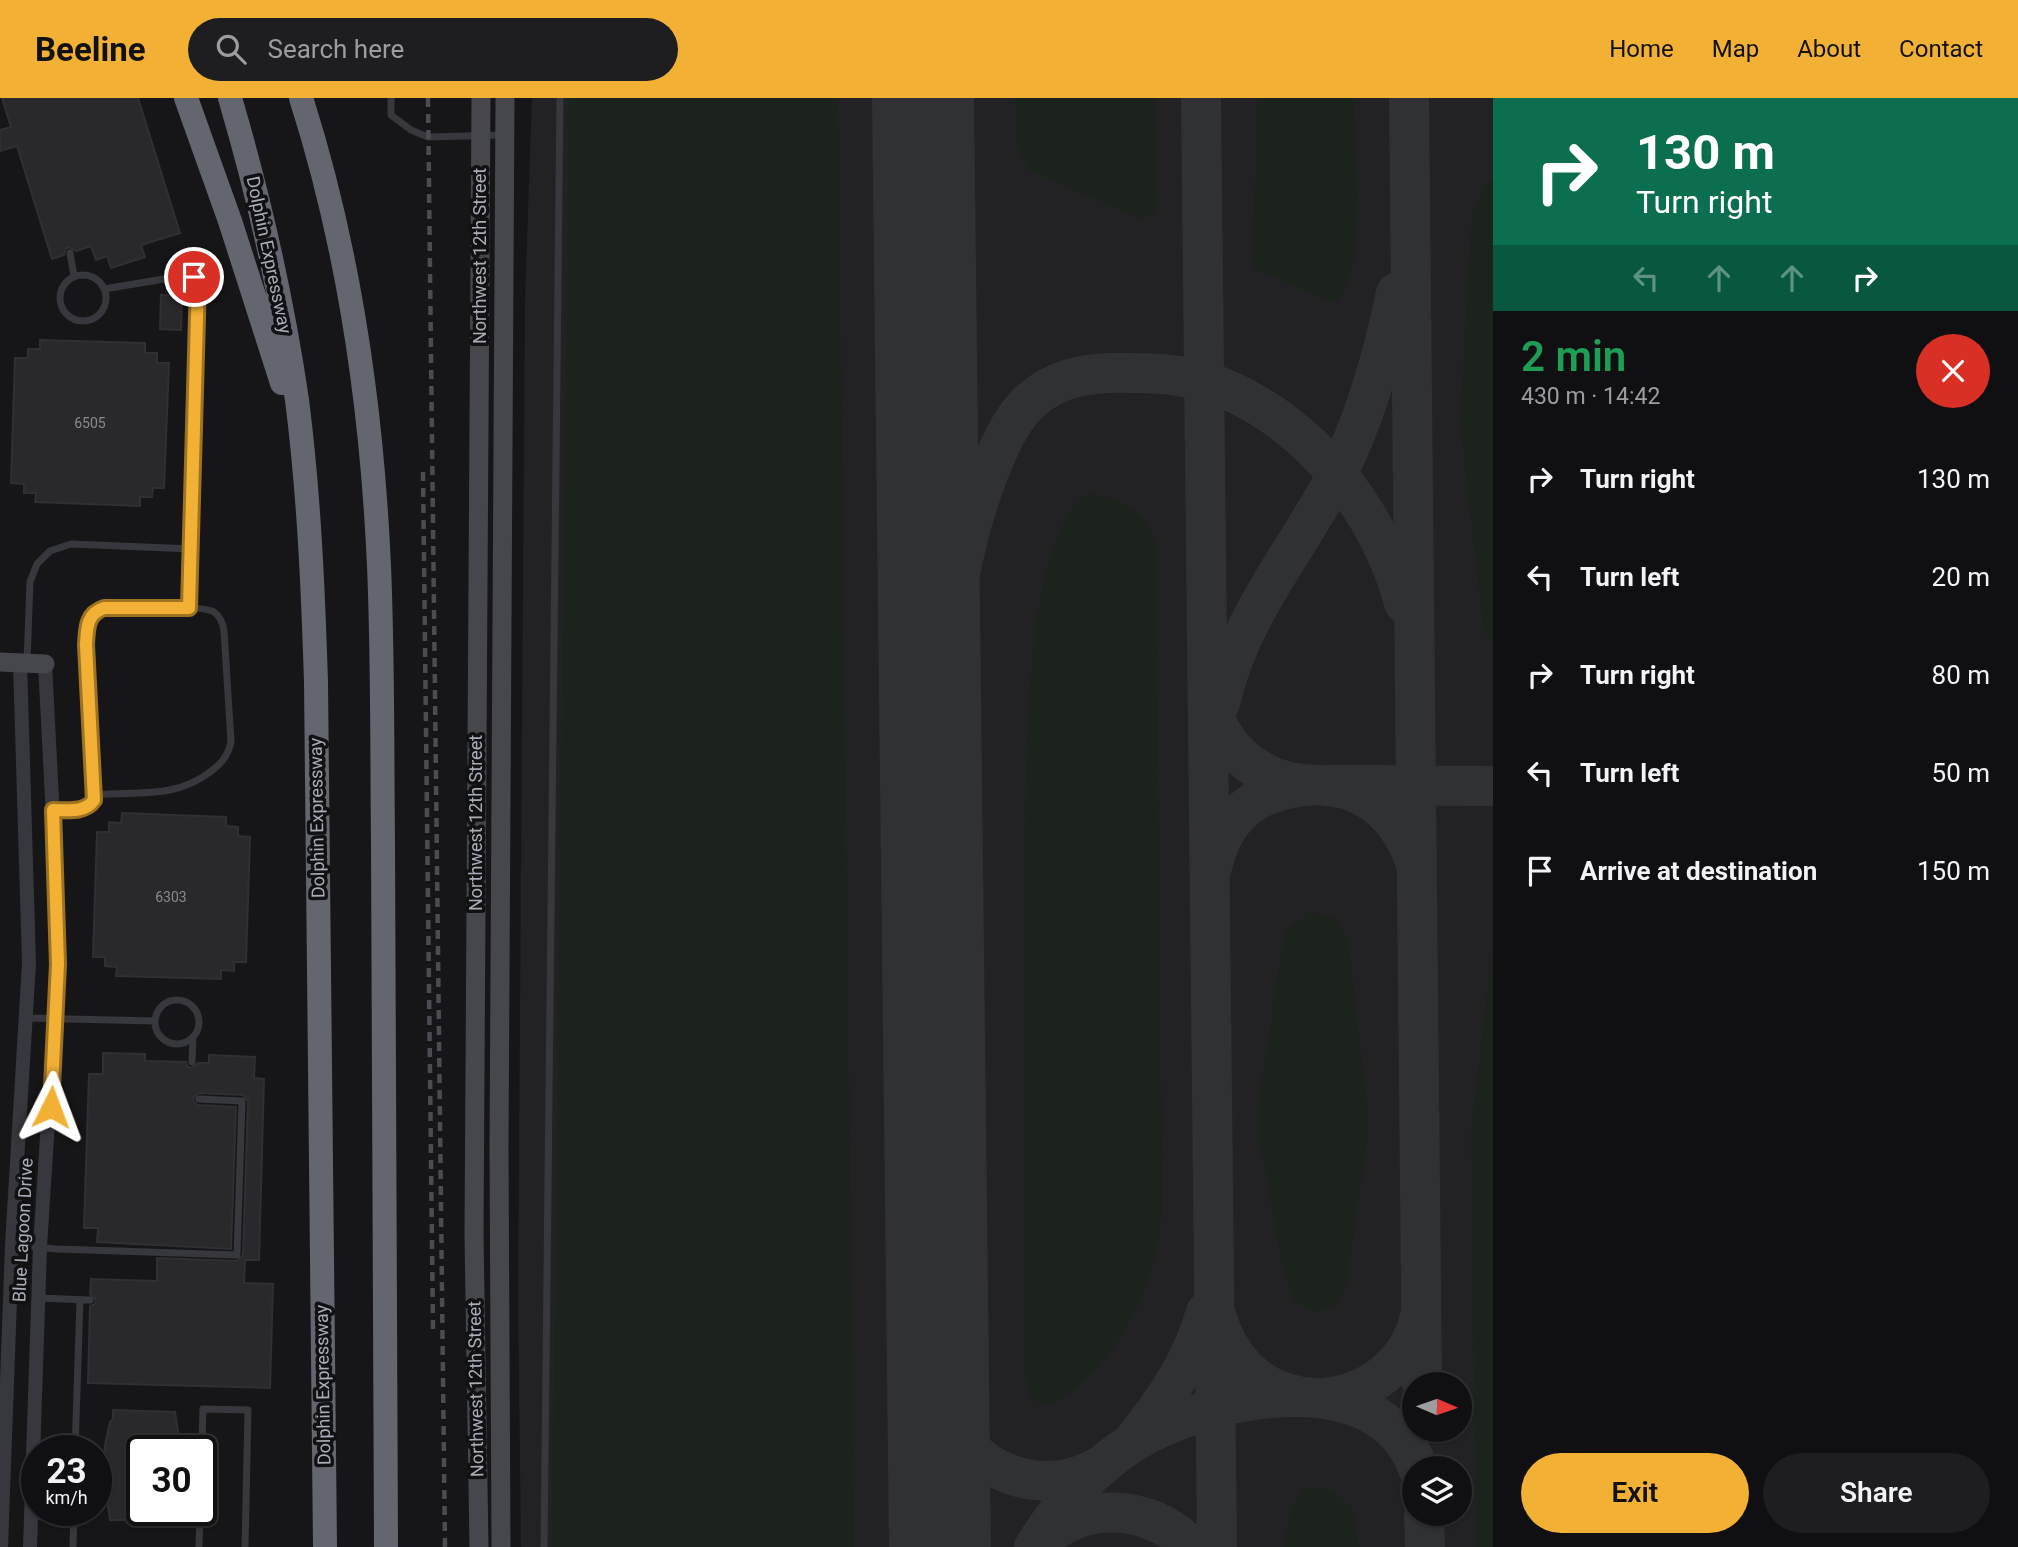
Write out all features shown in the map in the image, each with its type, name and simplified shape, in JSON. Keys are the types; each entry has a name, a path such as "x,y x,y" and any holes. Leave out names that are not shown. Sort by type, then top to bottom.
{"highway":[{"path":"186,98 230,221 302,447"},
{"name":"Dolphin Expressway","path":"230,98 257,195 275,276 293,377 312,556 316,682 325,1547"},
{"path":"301,98 332,216 353,321 365,405 379,563 386,1141 386,1547"}],"main road":[{"name":"Northwest 12th Street","path":"479,1547 474,1234 481,98"},
{"name":"Northwest 12th Street","path":"501,1547 499,1133 505,98"},
{"path":"0,662 31,663"}],"street":[{"name":"Blue Lagoon Drive","path":"31,663 53,810 58,930 56,1018 40,1247 34,1435"},
{"name":"Blue Lagoon Drive","path":"1,1547 12,1245 27,1018 31,663"},
{"name":"Blue Lagoon Drive","path":"30,1547 31,1526"}],"lane":[{"path":"390,98 391,116 411,130 428,137 505,135"},
{"path":"544,1547 560,98"},
{"path":"70,253 74,276"},
{"path":"104,289 188,275 198,281 189,608"},
{"path":"74,276 94,277 104,289 105,304 102,311 90,320 74,320 63,310 59,295 66,282 74,276"},
{"path":"31,663 30,582 37,564 50,551 71,544 192,549"},
{"path":"53,810 88,808 94,800 86,645 92,614 104,608 201,608 214,612 223,624 231,742 226,757 203,777 178,790 95,794"},
{"path":"171,1000 185,1001 196,1010 199,1017 197,1031 193,1037 181,1044 169,1042 158,1034 155,1021 159,1008 164,1003 171,1000"},
{"path":"27,1018 155,1021"},
{"path":"192,1062 193,1037"},
{"path":"12,1245 237,1255 242,1101 199,1099"},
{"path":"38,1298 90,1300"},
{"path":"76,1435 80,1300"},
{"path":"202,1435 203,1409 248,1410 245,1547"},
{"path":"73,1547 74,1526"},
{"path":"199,1547 200,1526"}],"shaded area":[{"path":"532,98 1493,98 1493,1547 521,1547 518,1297 525,299"},
{"path":"569,98 838,98 854,1547 552,1547"},
{"path":"1015,98 1155,98 1156,208 1153,213 1138,218 1029,170 1015,140"},
{"path":"1258,98 1353,98 1357,175 1356,240 1352,268 1344,290 1333,303 1252,267"},
{"path":"1493,179 1493,643 1484,632 1460,423 1472,215 1484,185"},
{"path":"1089,493 1113,499 1132,508 1146,523 1156,545 1162,1209 1158,1241 1143,1294 1116,1344 1088,1378 1072,1391 1056,1401 1040,1405 1028,1393 1024,1370 1024,1016 1029,706 1036,626 1050,560 1066,519 1076,503"},
{"path":"1310,912 1334,918 1348,938 1369,1124 1347,1284 1335,1305 1316,1313 1294,1301 1281,1259 1259,1135 1261,1089 1284,933"},
{"path":"1493,946 1493,1547 1476,1547 1471,1132"},
{"path":"1304,1488 1330,1489 1353,1509 1359,1547 1284,1547 1291,1509"}],"building":[{"path":"2,98 138,98 180,233 141,245 145,257 111,268 107,256 96,260 91,246 76,251 68,247 64,255 52,259 17,146 0,151 0,130 11,127"},
{"path":"161,295 182,296 181,330 160,329"},
{"path":"40,340 145,343 145,353 157,353 157,363 169,363 164,488 153,488 152,497 140,497 140,506 35,502 36,493 24,493 24,484 11,483 15,358 28,358 28,349 40,349"},
{"path":"122,813 226,817 226,826 238,827 238,836 250,837 246,962 234,962 234,971 221,970 221,979 116,976 117,967 105,966 105,957 93,957 97,832 109,832 109,822 121,823"},
{"path":"103,1053 145,1054 145,1061 186,1062 188,1067 192,1068 198,1063 209,1063 209,1055 255,1057 254,1078 264,1079 259,1260 245,1260 244,1283 273,1284 270,1388 88,1383 90,1306 95,1304 96,1300 90,1294 91,1279 157,1281 157,1258 237,1261 243,1255 248,1101 243,1095 199,1093 193,1098 198,1105 236,1107 231,1249 97,1242 98,1228 84,1228 89,1074 103,1074"},
{"path":"113,1410 175,1412 179,1435 126,1435 126,1520 112,1520 112,1435 107,1435"}],"taxiway":[{"path":"1201,98 1217,1547"},
{"path":"1409,98 1422,1372"},
{"path":"1220,703 1229,672 1255,613 1336,476 1356,433 1386,339 1396,293"},
{"path":"933,952 942,708 957,586 971,527 989,472 1015,418 1039,394 1051,386 1077,377 1118,373 1157,374 1191,378 1214,385 1258,406 1287,426 1339,476 1378,536 1404,603"},
{"path":"1211,703 1222,732 1240,756 1265,773 1280,779 1342,788 1371,801 1382,809 1398,828 1415,862"},
{"path":"1212,867 1222,838 1236,817 1254,802 1274,793 1297,787 1322,785 1493,786"},
{"path":"1136,1437 1177,1378 1194,1347 1206,1312"},
{"path":"1323,1398 1356,1391 1385,1374 1407,1348 1420,1316"},
{"path":"1217,1318 1229,1346 1246,1369 1269,1386 1298,1396"},
{"path":"937,1341 942,1388 949,1415 960,1436 975,1453 993,1466 1013,1475 1035,1480 1079,1476 1100,1466"},
{"path":"1034,1547 1077,1489 1103,1464 1132,1443 1164,1426 1203,1412 1245,1402 1288,1397 1330,1400 1367,1412 1397,1434 1411,1456"},
{"path":"1047,1536 1065,1524 1083,1517 1121,1513 1159,1523 1192,1547"},
{"path":"1424,1526 1425,1547"}],"runway":[{"path":"923,98 940,1547"}],"railway":[{"path":"428,98 445,1547"},
{"path":"423,472 433,1329"}],"route":[{"path":"51,1107 58,964 53,810 88,808 94,800 86,645 89,621 92,614 104,608 189,608 198,281 194,277"}]}
